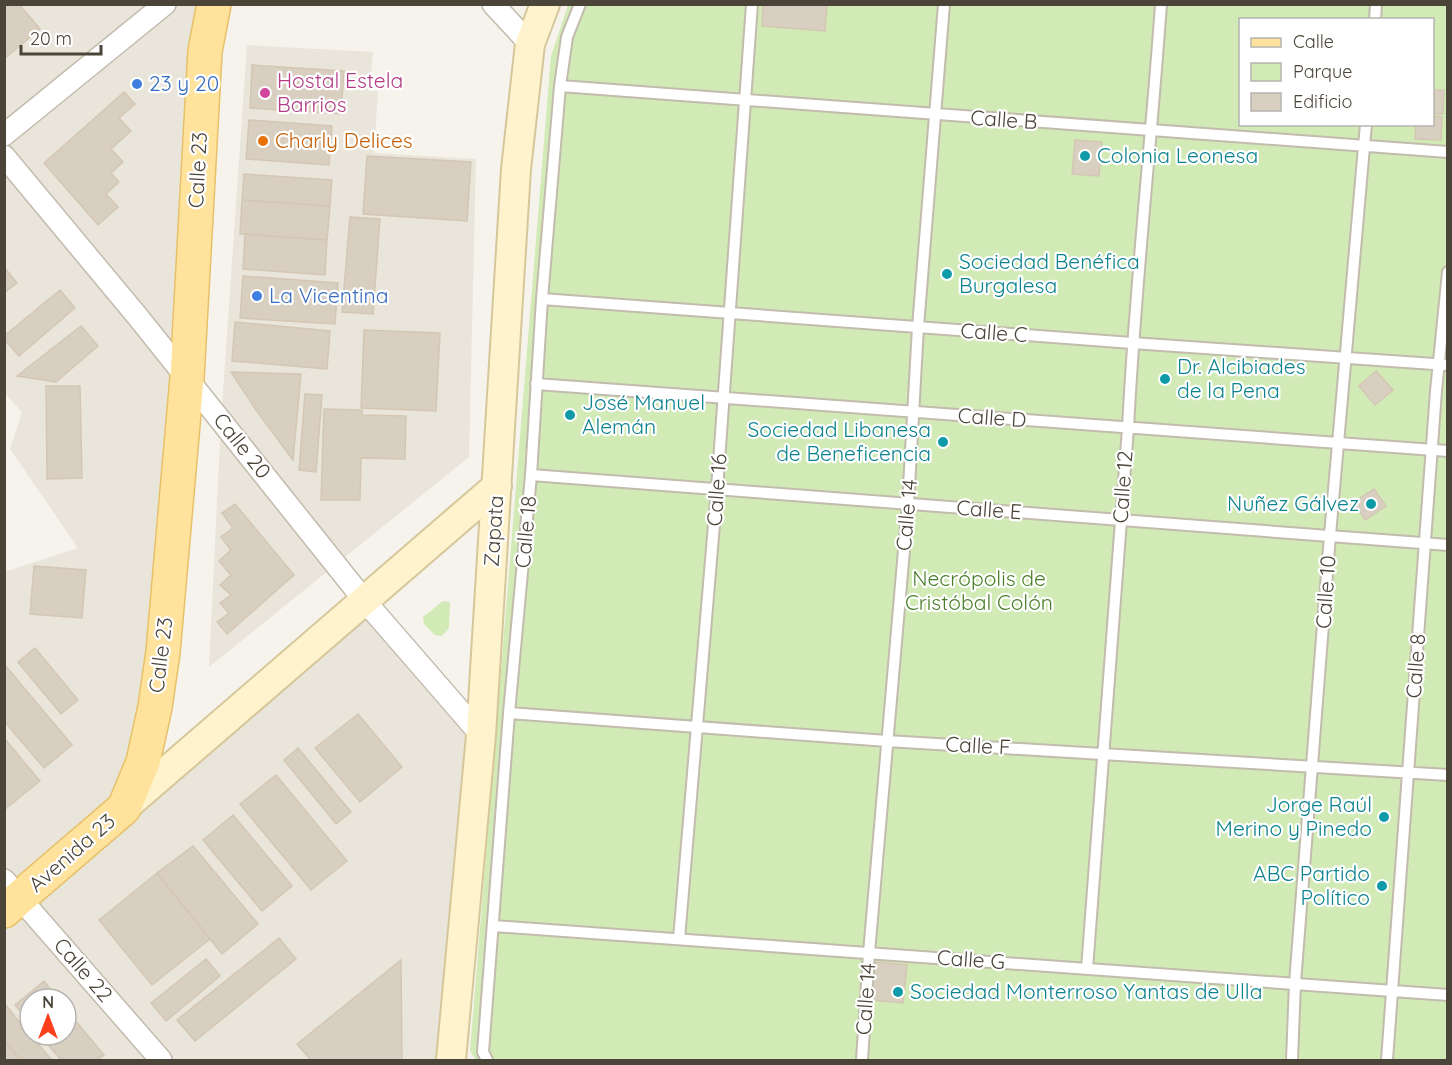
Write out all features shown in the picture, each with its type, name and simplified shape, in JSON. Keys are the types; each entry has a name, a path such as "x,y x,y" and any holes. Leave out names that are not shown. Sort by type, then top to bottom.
{"main road":[{"name":"Calle 23","path":"123,808 142,762 163,652 187,378 205,51 214,4"},
{"name":"Zapata","path":"451,1060 481,735 516,169 530,44 545,4"},
{"path":"123,808 498,486"},
{"name":"Avenida 23","path":"10,896 123,808"}],"street":[{"path":"4,135 165,4"},
{"path":"493,4 530,44"},
{"path":"530,44 534,4"},
{"name":"Calle 20","path":"4,156 187,378 364,600 481,735"},
{"name":"Calle 22","path":"10,896 161,1060"}],"lane":[{"name":"Calle 18","path":"487,1060 483,1052 509,713 531,475 542,299 560,86 567,37 580,4"},
{"name":"Calle 16","path":"679,939 731,313 752,4"},
{"name":"Calle 14","path":"862,1060 869,953 908,504 918,327 944,4"},
{"name":"Calle 12","path":"1087,969 1128,428 1132,343 1152,131 1161,4"},
{"name":"Calle B","path":"560,86 1448,152"},
{"name":"Calle 10","path":"1292,1060 1295,983 1330,535 1366,126"},
{"name":"Calle 8","path":"1387,1060 1432,450 1443,364 1448,272"},
{"name":"Calle C","path":"542,299 1443,364"},
{"name":"Calle D","path":"536,384 1448,451"},
{"name":"Calle E","path":"531,475 1448,545"},
{"name":"Calle F","path":"509,713 887,741 1448,775"},
{"name":"Calle G","path":"494,926 1448,995"}],"shaded area":[{"path":"5,5 214,5 159,654 124,807 364,600 481,735 451,1060 5,1060 4,572 78,548 10,449 22,412 4,392"},
{"path":"247,45 373,52 369,91 378,91 374,153 476,159 469,457 209,667 221,421"}],"green space":[{"name":"Necrópolis de Cristóbal Colón","path":"568,5 1447,5 1447,1060 476,1060 470,1051 551,56"},
{"path":"443,601 450,602 449,628 442,636 435,635 424,624 423,617"}],"building":[{"path":"4,4 19,4 40,29 4,59"},
{"path":"763,4 827,4 825,31 762,26"},
{"path":"252,65 344,71 341,114 250,108"},
{"path":"1434,90 1444,90 1443,114 1434,114"},
{"path":"124,92 135,104 119,118 131,131 111,149 123,162 111,173 119,182 106,194 118,207 98,225 44,163"},
{"path":"1434,116 1442,117 1441,140 1415,139 1416,126 1434,126"},
{"path":"249,120 332,126 329,165 246,159"},
{"path":"1075,140 1102,142 1099,176 1072,174"},
{"path":"367,156 471,162 467,221 363,214"},
{"path":"244,174 332,180 330,206 242,200"},
{"path":"242,200 330,206 327,240 240,234"},
{"path":"350,217 380,219 373,314 342,312"},
{"path":"245,234 327,240 325,275 243,269"},
{"path":"4,267 17,283 4,293"},
{"path":"243,276 338,283 335,324 240,318"},
{"path":"60,290 75,308 19,356 4,336"},
{"path":"235,322 330,331 327,369 232,361"},
{"path":"81,326 98,346 56,382 17,376"},
{"path":"364,330 440,333 436,411 361,408"},
{"path":"1376,371 1393,390 1375,405 1359,386"},
{"path":"231,372 301,374 293,460 256,410"},
{"path":"46,386 80,386 82,478 47,479"},
{"path":"305,394 322,395 316,472 299,470"},
{"path":"324,409 362,410 362,415 406,416 405,459 361,458 360,500 321,500"},
{"path":"1374,489 1386,506 1365,520 1354,502"},
{"path":"235,504 294,575 227,634 217,622 229,613 220,603 231,595 220,585 231,575 219,561 231,550 221,537 233,528 222,513"},
{"path":"34,566 86,570 82,618 30,614"},
{"path":"35,648 78,700 61,714 18,662"},
{"path":"4,664 72,745 44,768 4,721"},
{"path":"358,714 402,767 360,802 315,748"},
{"path":"4,738 40,781 4,810"},
{"path":"298,748 351,812 336,824 284,760"},
{"path":"276,775 347,861 311,890 240,804"},
{"path":"233,815 292,886 262,911 203,840"},
{"path":"193,846 258,924 222,954 157,873"},
{"path":"157,873 210,939 152,985 99,920"},
{"path":"279,938 296,959 195,1041 177,1020"},
{"path":"206,959 220,976 166,1021 151,1003"},
{"path":"401,960 402,1060 311,1060 297,1044"},
{"path":"875,962 907,965 903,1003 871,1000"},
{"path":"44,981 49,987 37,987"},
{"path":"4,1003 18,1020 18,1047 41,1047 52,1060 21,1060 4,1041"},
{"path":"78,1024 104,1055 97,1060 61,1060 50,1047 78,1047"},
{"path":"4,1041 21,1060 4,1060"}],"place":[{"name":"23 y 20","path":"137,84"},
{"name":"Hostal Estela Barrios","path":"265,93"},
{"name":"Charly Delices","path":"263,141"},
{"name":"Colonia Leonesa","path":"1085,156"},
{"name":"Sociedad Benéfica Burgalesa","path":"947,274"},
{"name":"La Vicentina","path":"257,296"},
{"name":"Dr. Alcibiades de la Pena","path":"1165,379"},
{"name":"José Manuel Alemán","path":"570,415"},
{"name":"Sociedad Libanesa de Beneficencia","path":"943,442"},
{"name":"Nuñez Gálvez","path":"1371,504"},
{"name":"Jorge Raúl Merino y Pinedo","path":"1384,817"},
{"name":"ABC Partido Político","path":"1382,886"},
{"name":"Sociedad Monterroso Yantas de Ulla","path":"898,992"}]}
